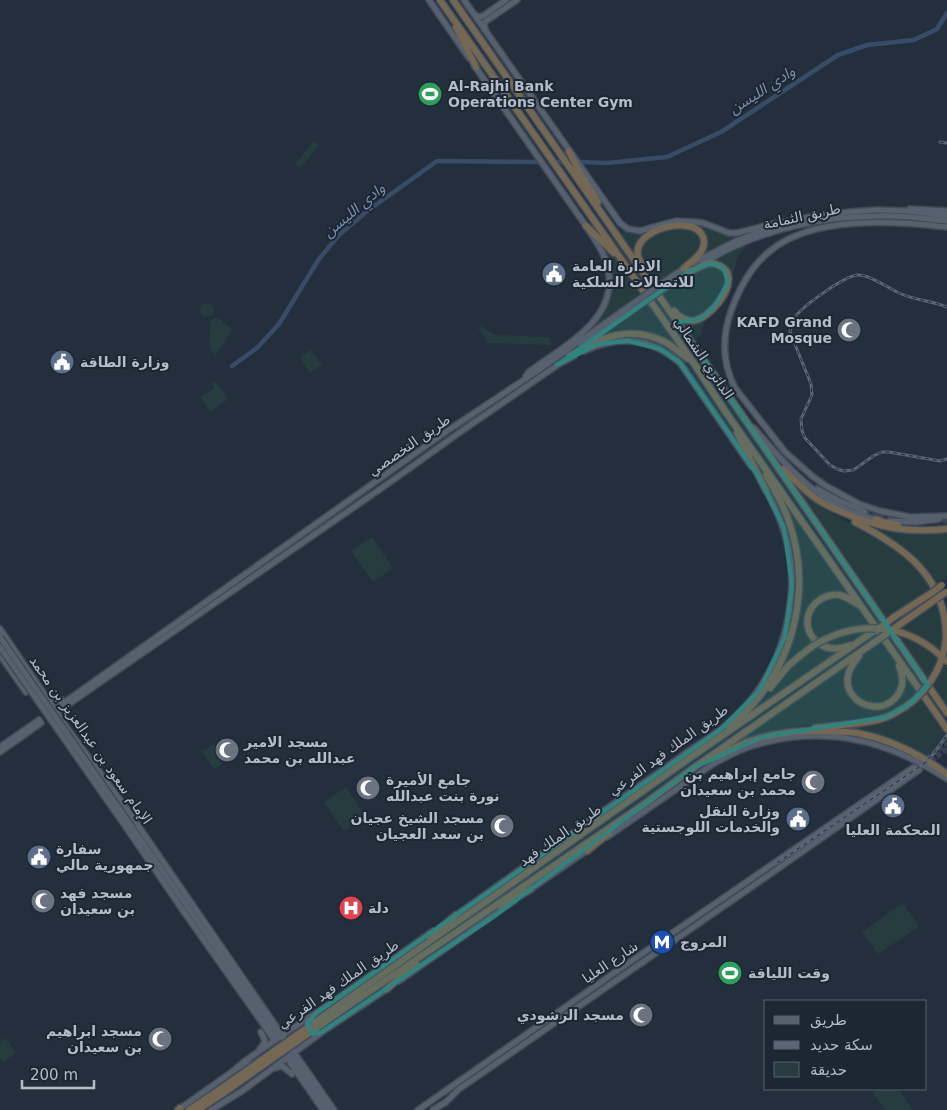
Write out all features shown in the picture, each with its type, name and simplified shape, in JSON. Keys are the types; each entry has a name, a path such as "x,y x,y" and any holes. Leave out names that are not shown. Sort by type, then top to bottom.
{"highway":[{"name":"الدائري الشمالي","path":"440,0 947,729"},
{"name":"الدائري الشمالي","path":"453,0 773,459 947,713"},
{"path":"452,16 458,33 476,67"},
{"path":"569,151 609,224"},
{"path":"651,283 638,257 637,250 644,238 666,227 679,225 693,227 700,232 704,240 704,247 686,270"},
{"path":"586,226 620,257"},
{"path":"666,305 684,320 696,320 704,317 711,311 723,296 728,283 728,276 727,272 720,266 710,263 686,270"},
{"path":"569,356 597,340 630,333 653,337 667,344 692,362"},
{"path":"727,414 766,490"},
{"path":"744,714 769,683 780,664 792,632 799,594 796,547 789,520 750,445"},
{"path":"773,459 798,484 827,506 886,539 912,559 930,578 940,598 945,618 946,639 943,656 930,682 916,698 894,714 874,721 823,726 792,732"},
{"path":"827,506 877,526 930,531 947,529"},
{"path":"876,519 896,525 941,527 947,529"},
{"name":"طريق الملك فهد","path":"343,1006 391,968 691,757 945,584"},
{"name":"طريق الملك فهد","path":"198,1110 220,1092 343,1006 471,922 642,805 946,592"},
{"path":"861,641 840,649 827,648 814,640 809,631 808,621 810,612 816,603 826,597 835,595 845,597 863,607"},
{"path":"691,757 761,699 788,666 813,646 845,632 874,628 900,632 932,649 947,662"},
{"path":"877,640 855,660 848,672 850,691 860,702 872,707 881,706 889,703 896,697 901,690 903,681 897,657"},
{"path":"695,767 748,742 774,734 822,731 858,734 890,743 934,764 947,774"},
{"path":"563,839 634,798"},
{"path":"586,851 642,805"},
{"path":"471,922 531,889"},
{"path":"391,968 456,916"},
{"path":"387,989 437,944"},
{"name":"طريق الملك فهد","path":"189,1110 220,1092"}],"main road":[{"path":"429,0 586,226 600,249 607,267 610,282 605,304 600,315 582,333 529,372 523,381"},
{"path":"464,0 620,223 628,229 640,231 668,223 687,222 703,223 729,233 737,234 768,225 784,223"},
{"path":"485,29 484,24 506,0"},
{"path":"474,14 479,17 492,14 517,0"},
{"name":"طريق الثمامة","path":"784,223 816,216 899,208 947,211"},
{"name":"طريق الثمامة","path":"877,210 947,216"},
{"name":"طريق الثمامة","path":"686,270 737,245 786,228 820,221 855,217 891,216 947,221"},
{"name":"طريق التخصصي","path":"630,309 557,365 386,485 59,708 447,431 686,270 712,253 736,241 784,223"},
{"path":"865,512 821,492 806,480 781,453 735,388 725,356 726,324 738,293 758,262 780,244 807,232 847,224 909,223 947,227"},
{"name":"طريق الملك فهد الفرعي","path":"178,1110 255,1055 277,1036 316,1013 720,730 746,706 758,691 774,664 785,637 792,585 792,562 786,538 776,509 758,476 688,374 680,363 669,354 638,341 598,344 557,365"},
{"path":"735,388 785,452 826,486 859,504 880,511 910,517 947,517"},
{"path":"742,415 790,469 808,486 841,507 876,519 900,522 916,522 947,517"},
{"name":"الإمام سعود بن عبدالعزيز بن محمد","path":"0,629 67,728 126,808 273,1023 277,1036 292,1057 305,1069 334,1110"},
{"path":"0,637 130,828 182,909 277,1036"},
{"path":"0,647 130,828 157,862"},
{"name":"الإمام سعود بن عبدالعزيز بن محمد","path":"0,654 26,692"},
{"path":"47,699 54,702 62,700"},
{"path":"0,747 40,722 0,752"},
{"path":"211,1110 292,1057 322,1032 496,915 713,764 745,748 776,739 826,736 865,742 894,750 915,759 947,779"},
{"name":"شارع العليا","path":"418,1110 614,973 916,768 776,870 459,1089 446,1102 433,1110"},
{"path":"126,808 157,862 277,1036"},
{"path":"316,1013 308,1022 307,1027 315,1035 322,1032"},
{"path":"273,1023 282,1030 299,1024"},
{"path":"255,1055 265,1041 261,1032"},
{"path":"305,1069 299,1054 308,1043"},
{"path":"292,1057 323,1110"},
{"path":"292,1057 329,1110"},
{"path":"232,1072 249,1063 256,1066 258,1070 257,1076 244,1089"},
{"path":"266,1073 282,1066 292,1074"},
{"path":"454,1084 451,1088 452,1092 456,1092 459,1089"},
{"path":"441,1094 448,1094 449,1097 446,1102"}],"highlighted area":[{"path":"710,263 724,268 728,283 714,307 700,319 678,322 928,685 910,704 886,717 762,737 695,767 496,915 322,1032 312,1034 307,1024 316,1013 720,730 759,691 785,637 792,585 784,528 758,476 680,363 660,349 628,341 598,344 557,365 688,272"}],"green space":[{"path":"314,141 319,145 300,168 295,164"},
{"path":"677,223 698,225 732,236 744,235 749,243 737,259 730,287 715,311 704,323 703,333 679,351 656,336 600,337 586,333 604,312 611,296 612,279 610,269 599,244 624,231 640,234"},
{"path":"204,303 210,303 214,310 210,317 204,317 200,313 200,307"},
{"path":"216,318 233,329 215,356 210,348 209,339 211,320"},
{"path":"480,326 498,337 499,335 547,337 552,345 489,343 478,328"},
{"path":"311,350 322,365 310,373 300,358"},
{"path":"215,381 228,399 210,412 200,397 214,388 212,383"},
{"path":"788,477 822,508 897,550 911,562 933,589 885,619"},
{"path":"780,495 855,601 824,594 806,621 811,636 817,645 826,650 842,651 742,721 794,665 790,660 778,672 796,631 803,587 803,572 799,549"},
{"path":"866,525 898,532 933,534 947,532 947,578 936,585 914,557 887,537"},
{"path":"372,537 393,568 373,582 351,551"},
{"path":"839,597 848,600 856,606 872,629 844,645 825,645 813,635 810,625 812,614 822,600"},
{"path":"938,601 941,611 942,642 937,662 927,680 895,634"},
{"path":"947,641 947,708 931,685"},
{"path":"881,642 899,668 901,675 900,684 895,694 886,701 876,704 867,703 859,698 853,690 850,681 852,670 861,656"},
{"path":"850,663 846,673 846,681 864,707 872,710 882,709 891,705 905,675 947,734 947,741 925,757 862,732 841,728 860,726 832,723 779,730 729,748"},
{"path":"215,743 227,760 214,769 202,752"},
{"path":"346,787 365,816 344,831 324,802"},
{"path":"903,903 919,927 878,954 862,932"},
{"path":"6,1038 16,1053 3,1062 0,1059 0,1042"},
{"path":"878,1090 899,1090 913,1110 885,1110 873,1093"}],"waterway":[{"name":"وادي الليسن","path":"580,162 607,163 667,157 721,132 838,55 867,45 914,40 937,29 947,13"},
{"name":"وادي الليسن","path":"232,366 257,348 279,324 319,259 339,235 366,212 437,161 540,162"}],"tunnel":[{"path":"865,512 904,519"},
{"path":"935,521 947,521"},
{"path":"914,767 947,743"},
{"path":"919,770 947,749"}],"railway":[{"path":"940,142 947,143"},
{"path":"947,307 905,295 873,279 857,275 842,281 812,301 796,315 792,321 790,332 811,384 812,395 801,419 802,431 805,438 830,465 844,471 853,470 882,452 940,461 947,459"},
{"path":"777,863 925,763 947,735"}],"place":[{"name":"Al-Rajhi Bank Operations Center Gym","path":"430,94"},
{"name":"الادارة العامة للاتصالات السلكية","path":"554,274"},
{"name":"KAFD Grand Mosque","path":"849,330"},
{"name":"وزارة الطاقة","path":"62,362"},
{"name":"مسجد الامير عبدالله بن محمد","path":"227,750"},
{"name":"جامع إبراهيم بن محمد بن سعيدان","path":"813,782"},
{"name":"جامع الأميرة نورة بنت عبدالله","path":"368,788"},
{"name":"المحكمة العليا","path":"893,806"},
{"name":"وزارة النقل والخدمات اللوجستية","path":"798,819"},
{"name":"مسجد الشيخ عجيان بن سعد العجيان","path":"502,826"},
{"name":"سفارة جمهورية مالي","path":"39,857"},
{"name":"مسجد فهد بن سعيدان","path":"43,901"},
{"name":"دلة","path":"351,908"},
{"name":"المروج","path":"662,942"},
{"name":"وقت اللياقة","path":"730,973"},
{"name":"مسجد الرشودي","path":"641,1015"},
{"name":"مسجد ابراهيم بن سعيدان","path":"160,1039"}]}
